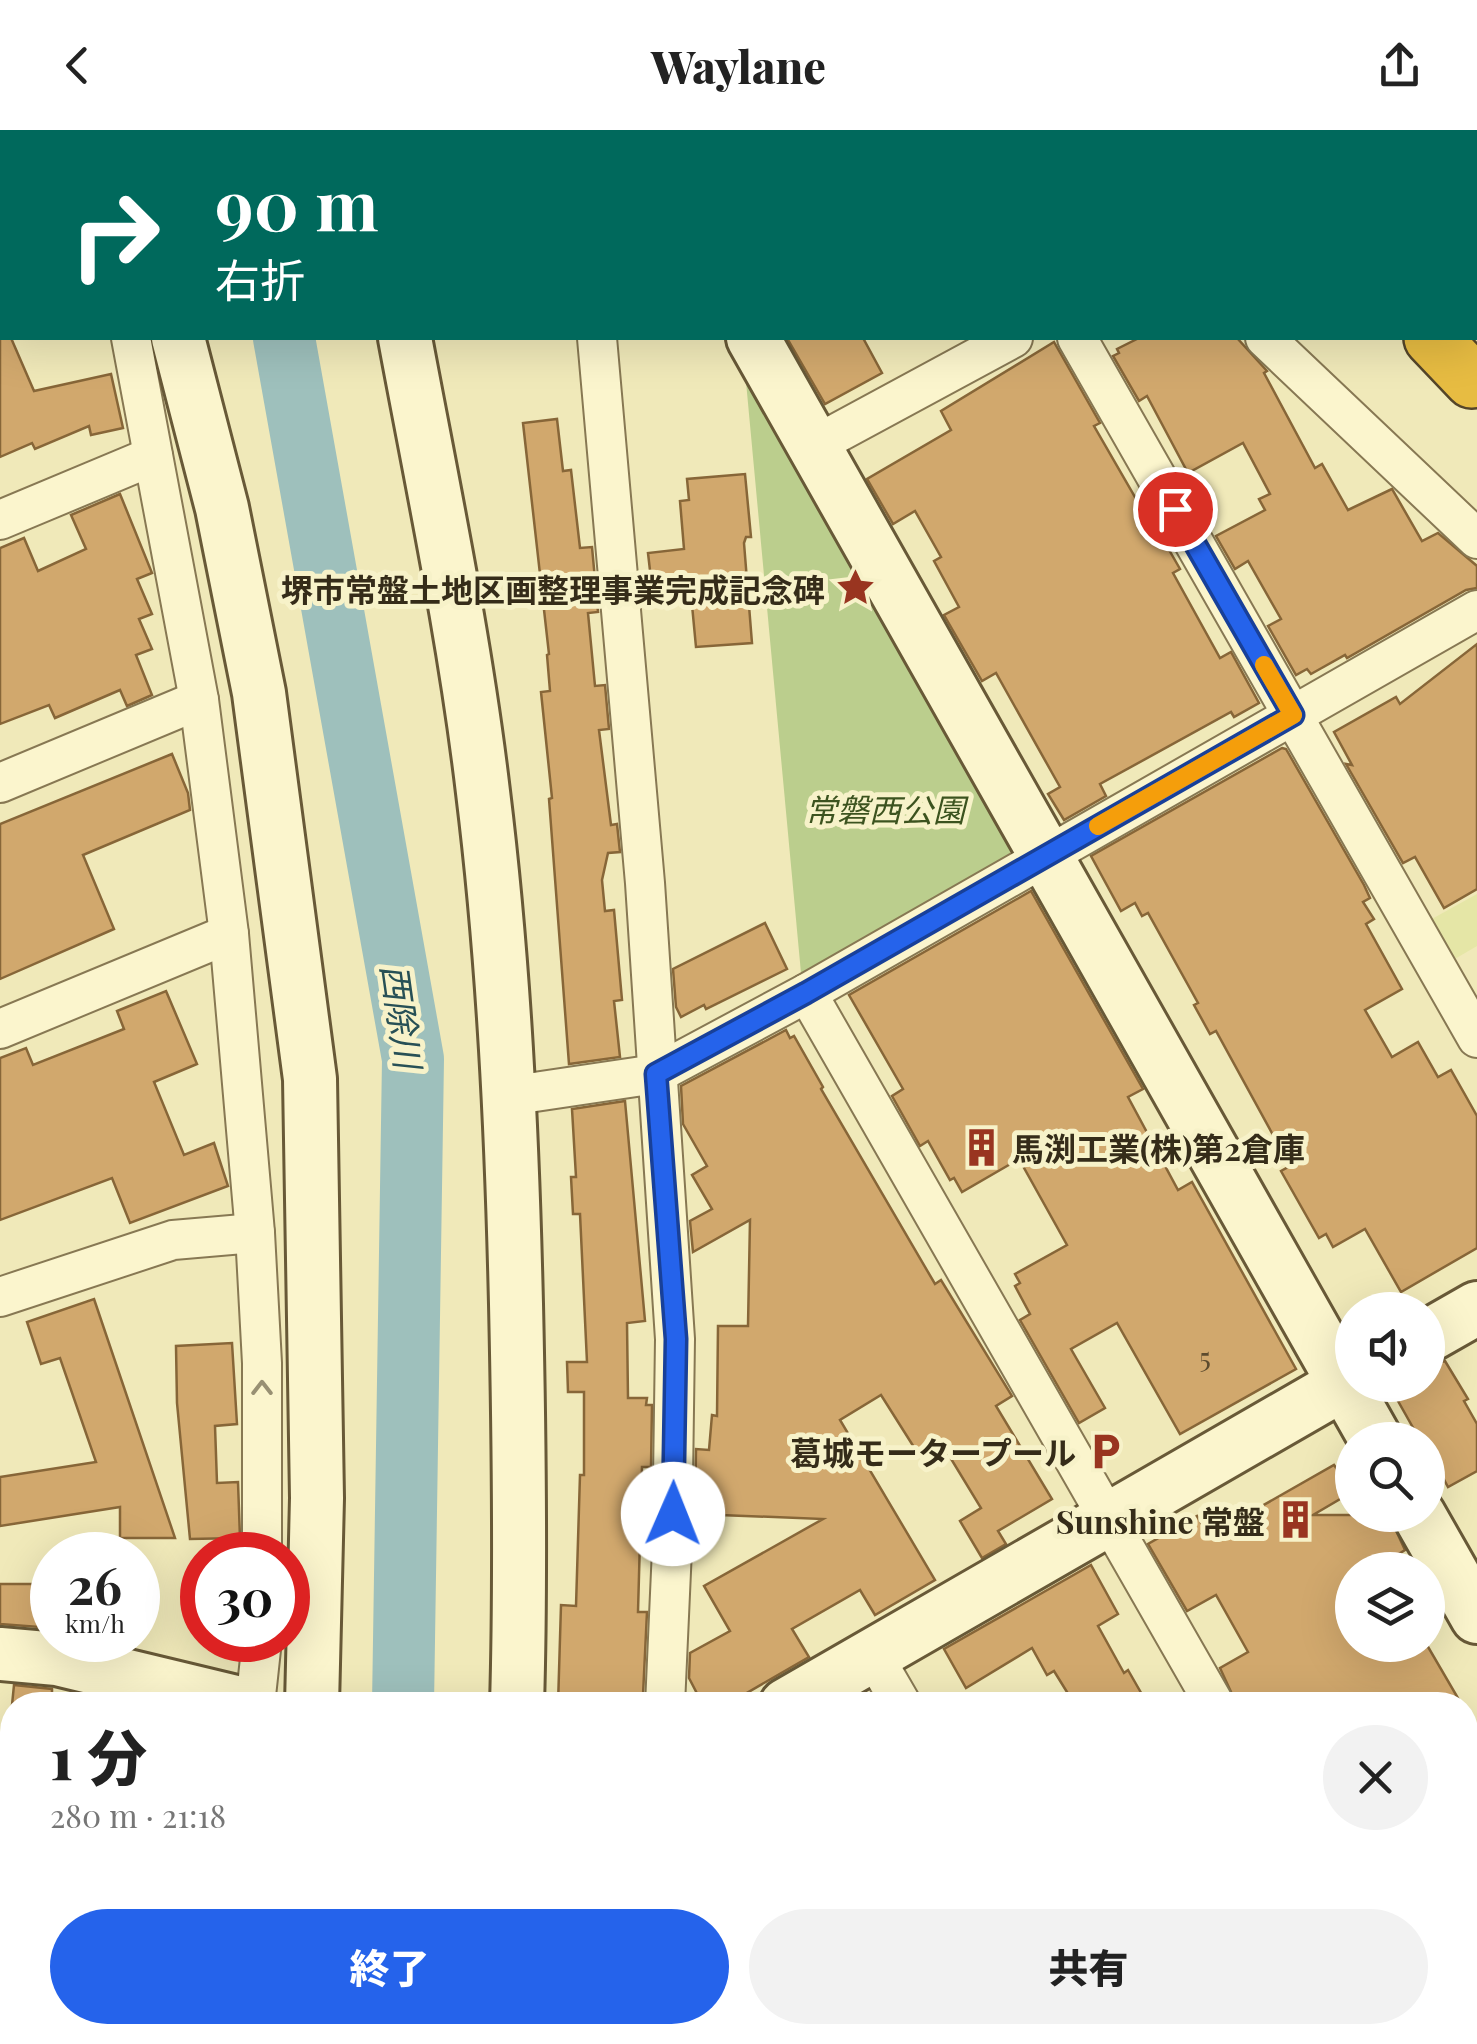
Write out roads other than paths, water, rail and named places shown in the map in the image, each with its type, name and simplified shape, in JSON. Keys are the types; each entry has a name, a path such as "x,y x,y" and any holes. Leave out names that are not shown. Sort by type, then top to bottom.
{"highway":[{"path":"1434,340 1472,380"}],"street":[{"path":"131,340 199,700 228,934 255,1232 262,1363 262,1532"},
{"path":"179,340 222,508 260,693 310,1079 317,1498 312,1692"},
{"path":"405,340 452,589 483,788 498,925 508,1096 520,1485 517,1692"},
{"path":"597,340 645,883 676,1339 666,1692"},
{"path":"754,340 1335,1359"},
{"path":"815,444 1009,340"},
{"path":"1078,340 1477,1038"},
{"path":"1267,340 1477,539"},
{"path":"0,520 153,456"},
{"path":"508,1096 656,1074 806,993 1477,610"},
{"path":"0,783 199,700"},
{"path":"0,1029 228,934"},
{"path":"806,993 1208,1692"},
{"path":"0,1297 173,1240 255,1232"},
{"path":"280,1532 290,1378 314,1263"},
{"path":"1445,1326 1477,1308"},
{"path":"809,1692 1335,1389"},
{"path":"1429,1532 1477,1617"},
{"path":"0,1654 57,1659 194,1692"},
{"path":"873,1655 894,1692"},
{"path":"257,1692 261,1662"}],"waterway":[{"name":"西除川","path":"284,340 413,1059 403,1692"}],"place":[{"name":"堺市常盤土地区画整理事業完成記念碑","path":"855,588"},
{"name":"馬渕工業(株)第2倉庫","path":"982,1147"},
{"name":"葛城モータープール","path":"1106,1451"},
{"name":"Sunshine 常盤","path":"1295,1520"}],"park label":[{"name":"常磐西公園","path":"885,808"}]}
